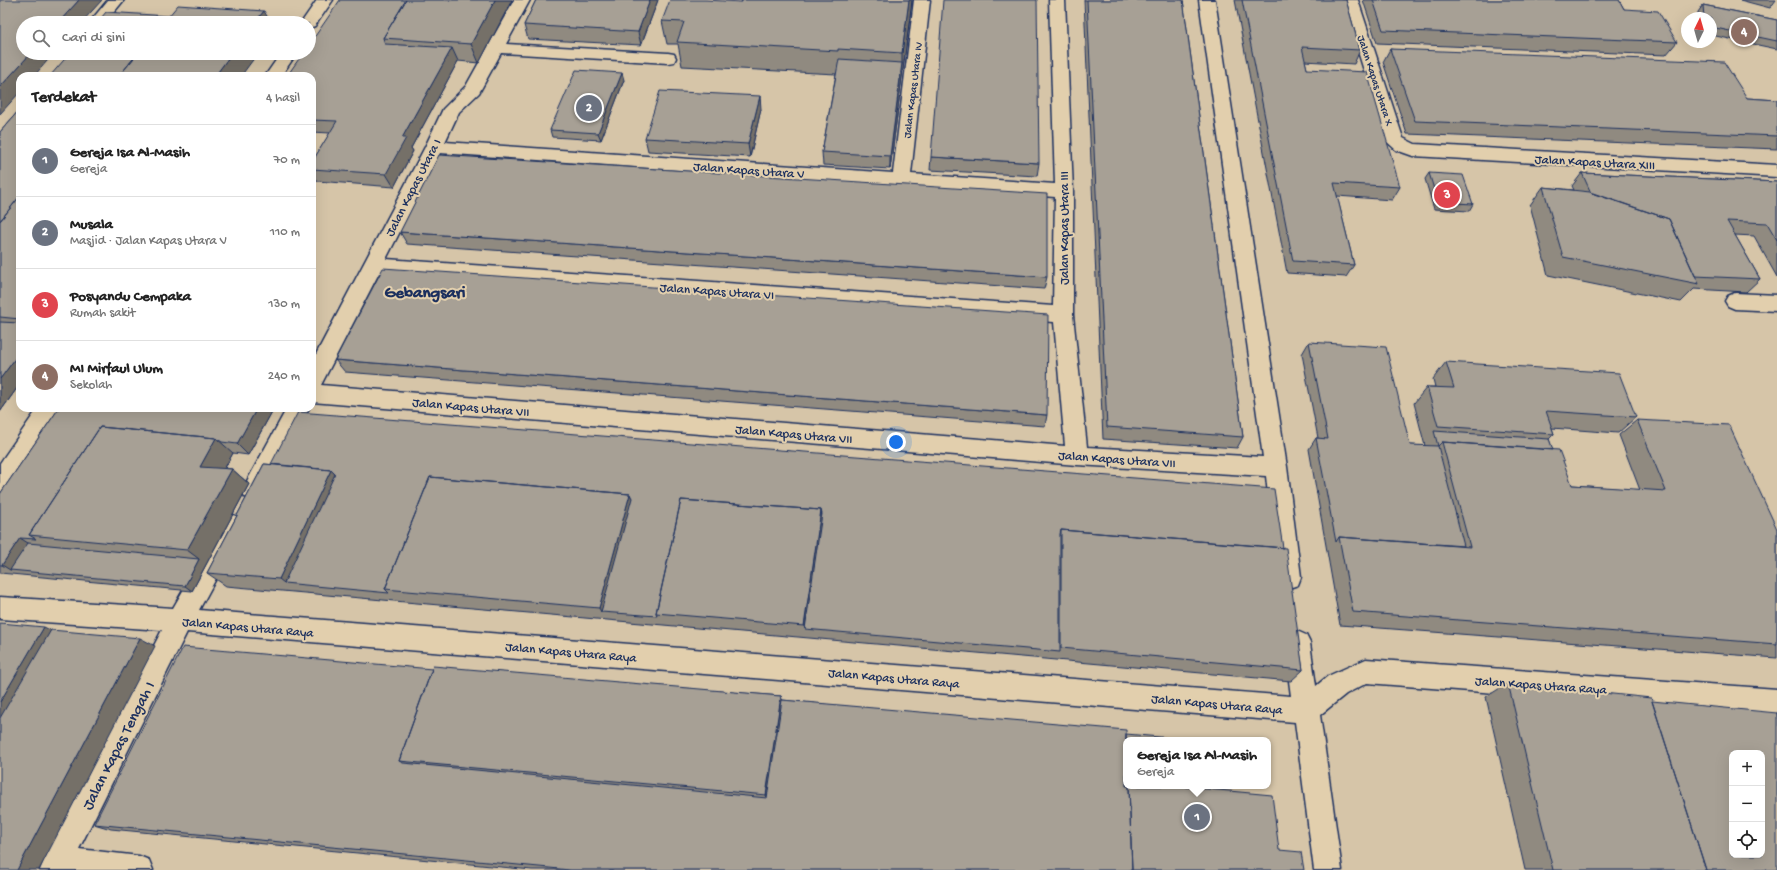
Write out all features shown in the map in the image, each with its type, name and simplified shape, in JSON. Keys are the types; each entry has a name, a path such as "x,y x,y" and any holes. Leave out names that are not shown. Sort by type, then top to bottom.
{"street":[{"path":"103,16 116,0"},
{"path":"314,16 325,0"},
{"name":"Jalan Kapas Utara I","path":"316,374 434,147 452,109 473,89 522,0"},
{"name":"Jalan Kapas Utara IV","path":"901,179 922,0"},
{"name":"Jalan Kapas Utara III","path":"1057,0 1064,191 1063,315 1077,456"},
{"path":"1207,0 1276,467 1291,592"},
{"name":"Jalan Kapas Utara X","path":"1350,0 1377,55 1396,141 1402,146 1413,150"},
{"path":"496,48 668,58"},
{"path":"276,72 284,60"},
{"name":"Jalan Kapas Utara V","path":"434,147 1064,191"},
{"name":"Jalan Kapas Utara XIII","path":"1413,150 1777,171"},
{"name":"Jalan Kapas Utara VI","path":"372,265 1063,315"},
{"path":"1735,301 1777,303"},
{"name":"Jalan Kapas Utara VII","path":"316,393 1077,456 1276,467"},
{"path":"0,482 47,412"},
{"path":"180,620 296,412"},
{"name":"Jalan Kapas Utara Raya","path":"0,608 180,620 1305,710 1337,685 1366,672 1777,702"},
{"name":"Jalan Kapas Tengah I","path":"56,866 180,620"},
{"path":"1295,624 1305,710 1328,870"},
{"path":"56,866 139,870"}],"building":[{"path":"0,0 79,0 64,16 16,16 16,60 25,60 0,87"},
{"path":"340,0 406,0 383,38 385,44 452,48 402,138 406,138 386,174 316,169 316,155 337,121 316,120 316,72 290,72 298,60 316,60 316,35"},
{"path":"406,0 495,0 471,44 383,38"},
{"path":"536,0 650,0 638,32 524,25"},
{"path":"670,0 742,2 742,0 909,0 902,53 677,42 684,22 662,21"},
{"path":"943,0 1037,0 1039,163 931,157"},
{"path":"1087,0 1183,0 1243,437 1107,427"},
{"path":"1242,0 1346,0 1360,50 1302,47 1307,69 1367,72 1400,187 1334,183 1354,265 1293,261"},
{"path":"1373,0 1619,0 1624,9 1658,11 1677,42 1383,30"},
{"path":"178,5 264,11 260,16 169,16"},
{"path":"1703,5 1777,20 1777,41 1717,28 1717,12 1704,12"},
{"path":"106,12 169,16 103,16"},
{"path":"1390,49 1724,62 1747,98 1777,100 1777,136 1415,121"},
{"path":"839,59 902,63 890,156 822,152"},
{"path":"64,60 132,60 122,72 53,72"},
{"path":"132,60 227,60 218,72 122,72"},
{"path":"576,70 622,73 598,133 550,130"},
{"path":"660,91 760,96 748,144 645,138"},
{"path":"16,114 16,201 0,221 0,132"},
{"path":"439,155 1047,194 1047,277 400,232"},
{"path":"1429,173 1463,175 1473,204 1438,202"},
{"path":"1582,173 1777,182 1777,240 1767,223 1727,221 1760,279 1695,276 1669,219 1591,193"},
{"path":"1543,187 1590,192 1669,219 1699,284 1563,257"},
{"path":"16,201 16,319 0,317 0,221"},
{"path":"383,268 1048,315 1047,415 335,360"},
{"path":"0,322 16,323 16,357 0,379"},
{"path":"1309,342 1386,347 1410,445 1438,446 1464,546 1339,537 1336,542 1316,438 1328,439"},
{"path":"1446,362 1619,373 1636,417 1546,411 1554,434 1438,426 1427,387 1454,388"},
{"path":"56,412 255,412 237,444 222,442 216,438 100,427 29,535 36,539 20,538 2,565 0,565 0,494"},
{"path":"298,412 1274,489 1283,548 1061,530 1060,652 805,629 822,514 821,510 681,500 656,613 657,616 601,612 632,498 630,494 430,477 385,589 389,593 284,583 335,474 331,470 271,464"},
{"path":"1637,420 1729,425 1777,529 1777,644 1353,612 1339,537 1470,547 1442,442 1559,450 1572,485 1666,491"},
{"path":"100,427 216,438 200,467 232,469 187,550 29,535"},
{"path":"1434,431 1549,439 1553,450 1442,442 1438,446"},
{"path":"264,464 331,470 279,579 207,573"},
{"path":"430,477 630,494 599,608 385,589"},
{"path":"681,500 821,510 804,626 656,613"},
{"path":"1061,530 1286,548 1303,670 1061,648"},
{"path":"28,543 199,559 185,586 10,570"},
{"path":"0,623 44,627 0,702"},
{"path":"51,630 140,638 17,870 0,870 0,718"},
{"path":"183,647 432,669 399,761 403,763 767,798 782,700 1126,730 1126,737 1123,737 1123,789 1129,789 1132,870 570,870 94,824"},
{"path":"433,666 781,696 766,795 399,761"},
{"path":"1508,683 1651,698 1706,870 1553,870"},
{"path":"1652,701 1777,713 1777,870 1706,870"},
{"path":"1126,734 1160,737 1126,737"},
{"path":"1129,789 1208,789 1272,795 1279,850 1301,852 1304,870 1132,870"}],"place":[{"name":"MI Mirfaul Ulum","path":"1744,32"},
{"name":"Musala","path":"589,108"},
{"name":"Posyandu Cempaka","path":"1447,195"},
{"name":"Gereja Isa Al-Masih","path":"1197,817"}],"district":[{"name":"Gebangsari","path":"425,291"}]}
